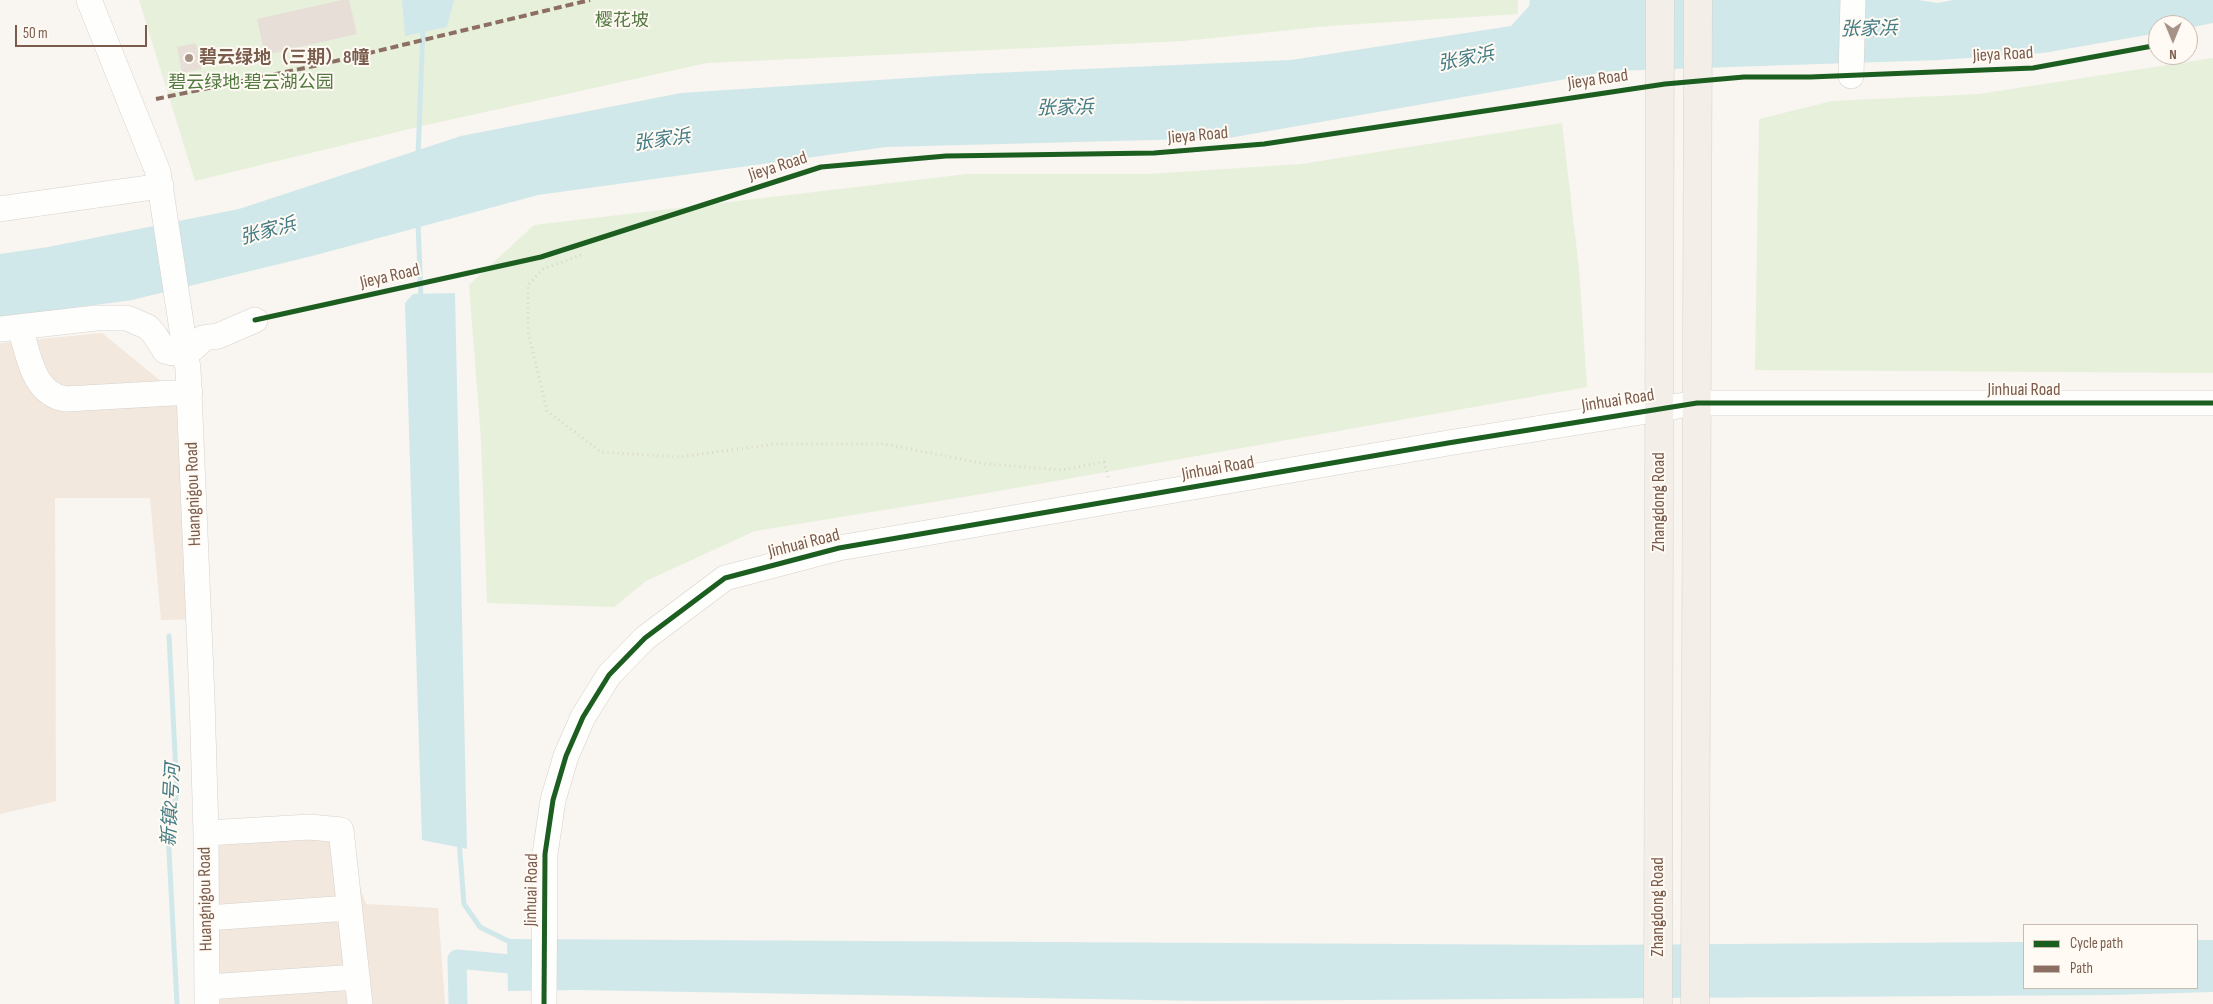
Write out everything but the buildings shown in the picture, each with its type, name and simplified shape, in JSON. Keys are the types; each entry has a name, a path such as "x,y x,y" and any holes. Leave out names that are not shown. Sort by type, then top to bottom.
{"main road":[{"name":"Zhangdong Road","path":"1658,1004 1660,0"},
{"path":"1695,1004 1698,0"}],"street":[{"name":"Huangnigou Road","path":"89,0 155,161 167,222 186,353 190,392 206,833 207,996"},
{"path":"1852,69 1853,0"},
{"path":"0,208 161,186"},
{"path":"190,392 55,398 39,383 10,328 96,318 127,318 148,327 165,351 174,354 186,353 196,348 203,338 218,336 255,320"},
{"name":"Jinhuai Road","path":"544,1004 545,854 552,800 566,756 583,717 609,675 645,638 725,578 839,548 1697,403 2213,404"},
{"path":"206,833 310,827 341,830 360,1004"},
{"path":"207,918 349,908"},
{"path":"207,996 357,977"}],"path":[{"path":"581,256 543,269 528,285 528,331 547,411 601,452 679,457 775,444 884,444 986,464 1053,470 1104,462 1115,501"}],"shaded area":[{"path":"102,333 190,405 195,619 161,620 150,498 55,498 56,801 0,814 0,343"},
{"path":"342,838 366,904 438,908 445,1004 212,1004 209,841"}],"green space":[{"name":"碧云绿地·碧云湖公园","path":"139,0 1518,0 1518,14 1329,26 1184,41 707,63 426,125 195,181"},
{"path":"2213,58 2213,373 1755,370 1759,119 1832,101 1979,94 2168,65 2198,65 2198,60"},
{"path":"1562,123 1579,269 1587,387 970,496 755,531 646,581 614,607 487,603 481,439 469,285 534,225 967,174 1149,174 1301,164"}],"water":[{"path":"402,0 454,0 447,27 405,36"},
{"name":"张家浜","path":"1530,0 1918,0 1938,3 1953,0 2213,0 2213,23 2198,26 2198,15 2148,15 2148,35 2043,53 1939,60 1612,71 1229,138 886,147 538,195 316,255 132,300 0,318 0,254 48,247 239,209 461,136 681,93 970,74 1291,60 1511,26 1529,6"},
{"path":"455,293 467,849 422,840 405,303 413,294"},
{"path":"507,939 1585,945 2023,942 2023,989 2198,989 2198,940 2213,940 2213,992 2112,995 1206,1001 578,990 508,991"}],"waterway":[{"path":"418,156 423,27"},
{"path":"418,222 421,299"},
{"name":"新镇2号河","path":"169,636 177,793 168,832 177,1004"},
{"path":"459,841 464,904 480,927 512,943"},
{"path":"458,1004 457,959 532,966"}],"marked path":[{"path":"156,99 319,65 590,0"}],"cycle path":[{"name":"Jieya Road","path":"255,320 541,257 821,167 946,156 1154,153 1264,144 1665,84 1744,77 1810,77 2033,68 2148,47"},
{"path":"544,1004 545,854 553,800 566,756 583,717 609,675 645,638 725,578 839,548 1448,443 1697,403 2213,403"}],"place":[{"name":"碧云绿地（三期）8幢","path":"189,58"}],"park label":[{"name":"樱花坡","path":"622,21"}]}
